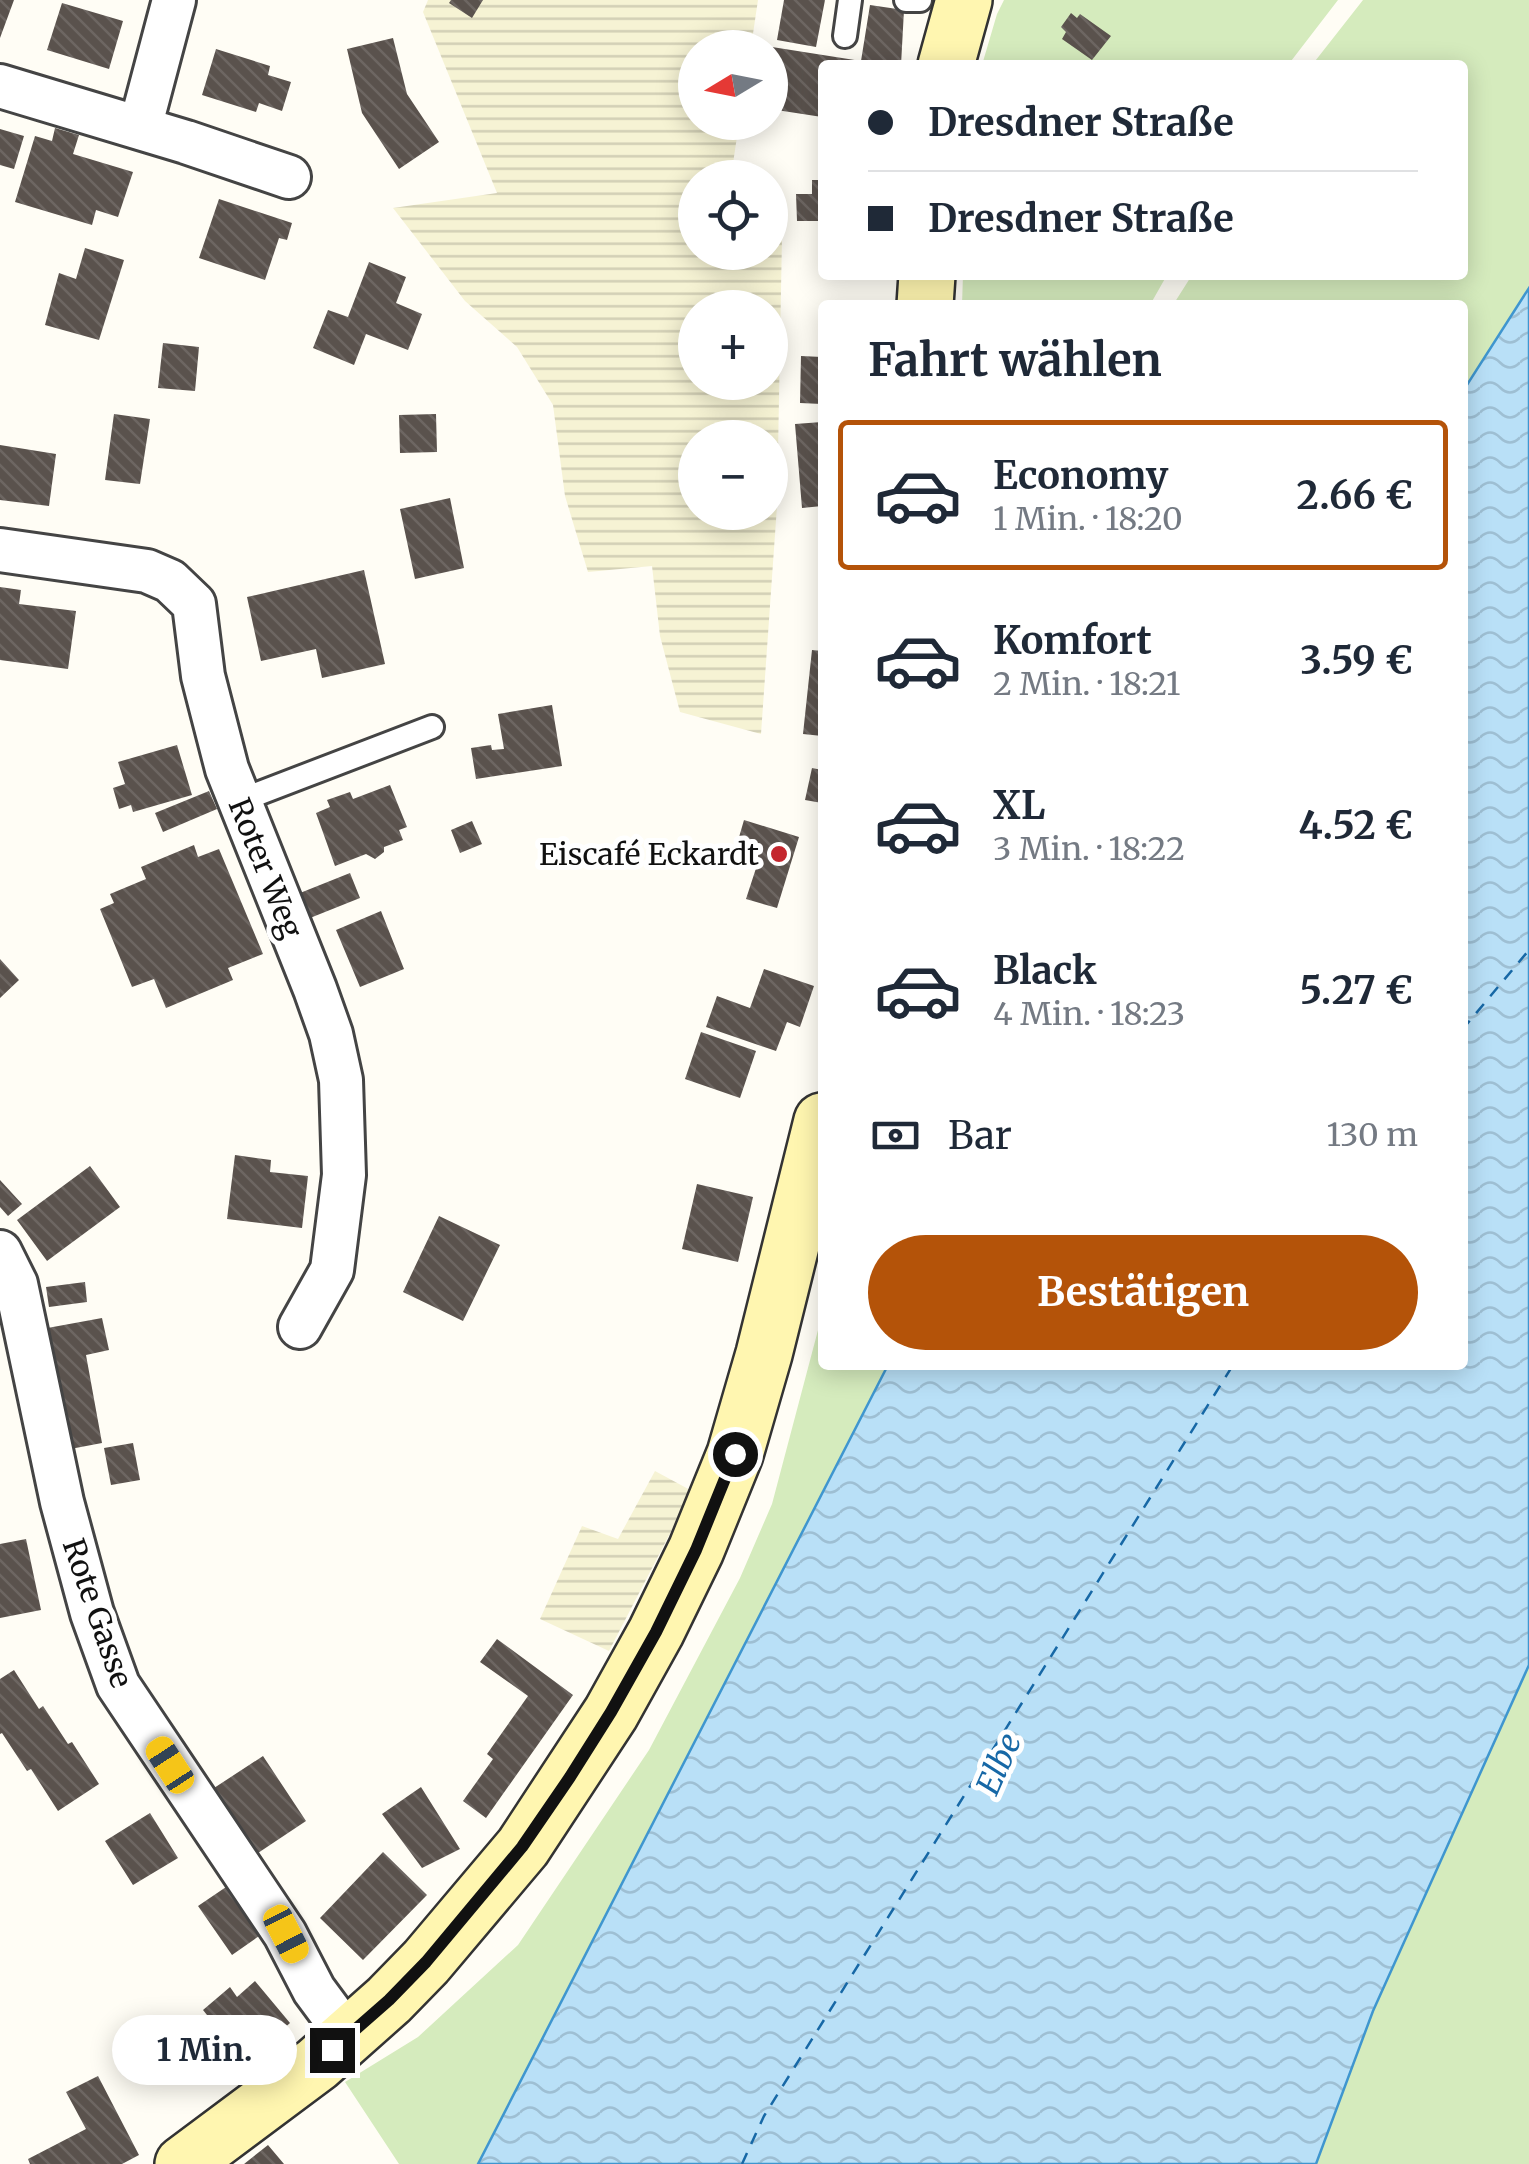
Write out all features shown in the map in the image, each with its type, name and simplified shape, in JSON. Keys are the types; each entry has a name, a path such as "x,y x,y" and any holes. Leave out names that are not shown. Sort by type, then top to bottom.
{"main road":[{"path":"947,60 964,0"},
{"path":"183,2164 317,2064 426,1962 522,1847 611,1712 696,1550 735,1454 818,1136"}],"street":[{"path":"140,128 174,0"},
{"path":"0,86 289,177"},
{"name":"Roter Weg","path":"0,550 147,571 170,581 194,604 210,709 239,801 315,989 342,1080 344,1175 332,1270 300,1327"},
{"name":"Rote Gasse","path":"0,1252 16,1284 62,1502 92,1614 118,1685 286,1934 314,1990 348,2036"}],"lane":[{"path":"845,36 850,0"},
{"path":"906,0 920,0"},
{"path":"239,801 432,727"}],"shaded area":[{"path":"428,0 758,0 754,30 678,30 678,140 736,140 734,160 678,160 678,270 781,270 781,290 678,290 678,400 779,400 779,420 678,420 678,530 775,530 761,734 680,712 660,636 652,566 588,572 565,496 553,405 517,347 465,301 393,208 497,193 423,12"},
{"path":"655,1471 692,1491 609,1651 540,1619 582,1526 618,1539"}],"green space":[{"path":"1004,0 1338,0 1292,60 983,60"},
{"path":"1363,0 1529,0 1529,288 1468,383 1468,300 1176,300 1189,280 1468,280 1468,60 1316,60"},
{"path":"963,280 1164,280 1153,300 962,300"},
{"path":"818,1330 818,1370 885,1370 478,2164 399,2164 345,2082 418,2037 518,1945 649,1750 740,1578 772,1504"},
{"path":"1529,1665 1529,2164 1316,2164 1373,2011"}],"water":[{"name":"Elbe","path":"1529,288 1529,1665 1373,2011 1316,2164 478,2164 885,1370 1468,1370 1468,383"}],"building":[{"path":"0,0 14,0 0,38"},
{"path":"483,0 472,18 449,3"},
{"path":"784,0 825,0 816,47 788,42 788,30 779,30"},
{"path":"62,3 123,21 109,69 47,50"},
{"path":"870,5 904,10 901,60 861,60"},
{"path":"1071,13 1077,18 1080,14 1111,36 1092,60 1062,39 1066,32 1061,27"},
{"path":"393,38 407,94 439,142 399,169 362,113 347,49"},
{"path":"216,49 270,66 268,75 291,82 282,111 259,103 256,112 202,95"},
{"path":"788,50 855,60 818,60 818,116 788,112"},
{"path":"55,128 79,135 73,154 133,172 118,217 96,210 92,225 15,202 35,136 52,141"},
{"path":"0,129 24,136 14,169 0,165"},
{"path":"812,180 818,180 818,221 797,221 796,194 812,194"},
{"path":"219,199 292,223 287,240 279,238 265,280 199,258"},
{"path":"85,248 124,260 99,340 45,325 59,273 76,279"},
{"path":"369,262 406,277 396,303 422,314 408,350 366,334 354,365 313,348 328,310 348,317"},
{"path":"163,343 199,347 195,391 158,388"},
{"path":"801,356 818,357 818,404 800,403"},
{"path":"114,414 150,419 140,484 105,480"},
{"path":"436,414 437,452 400,453 399,415"},
{"path":"818,422 818,506 802,508 795,424"},
{"path":"0,445 56,454 49,506 0,500"},
{"path":"450,498 464,568 415,579 400,509"},
{"path":"364,570 385,664 322,678 316,649 261,661 247,597"},
{"path":"0,587 21,590 19,604 76,611 68,669 0,660"},
{"path":"812,650 818,651 818,736 803,734"},
{"path":"552,705 562,766 476,779 471,748 491,745 492,750 504,749 498,714"},
{"path":"177,745 192,795 133,812 131,805 119,809 113,788 125,784 118,762"},
{"path":"812,768 818,769 818,802 805,800"},
{"path":"390,785 407,827 399,830 403,840 384,847 375,859 366,854 335,866 316,813 330,807 327,800 350,792 353,799"},
{"path":"209,791 217,809 163,832 155,813"},
{"path":"744,820 799,837 777,908 746,899 759,859 735,851"},
{"path":"472,821 482,844 460,853 451,830"},
{"path":"194,845 198,857 219,849 263,954 228,968 233,980 166,1008 154,979 132,987 100,909 114,903 110,894 146,879 141,867"},
{"path":"350,873 360,898 300,922 290,897"},
{"path":"381,911 404,969 360,987 336,930"},
{"path":"0,959 19,980 0,998"},
{"path":"764,969 814,986 800,1027 787,1022 776,1051 706,1027 717,996 750,1008"},
{"path":"701,1032 756,1051 740,1098 685,1079"},
{"path":"235,1155 271,1160 270,1172 308,1176 302,1228 227,1219"},
{"path":"90,1166 120,1207 47,1261 17,1220"},
{"path":"0,1180 22,1204 8,1216 0,1207"},
{"path":"697,1184 753,1197 738,1262 682,1249"},
{"path":"439,1216 500,1245 463,1321 403,1292"},
{"path":"85,1282 87,1302 49,1307 46,1287"},
{"path":"102,1318 109,1350 86,1355 102,1443 65,1450 42,1329"},
{"path":"133,1443 140,1480 111,1485 104,1448"},
{"path":"26,1539 41,1610 0,1618 0,1544"},
{"path":"497,1639 573,1695 486,1818 463,1801 493,1759 487,1754 528,1696 480,1662"},
{"path":"14,1670 39,1709 43,1706 68,1744 72,1742 99,1784 58,1811 31,1769 27,1771 0,1734 0,1679"},
{"path":"263,1756 306,1821 258,1853 214,1788"},
{"path":"421,1787 460,1849 422,1868 382,1814"},
{"path":"150,1813 178,1858 133,1885 105,1841"},
{"path":"383,1852 427,1895 363,1960 320,1918"},
{"path":"229,1885 262,1934 232,1955 198,1906"},
{"path":"255,1981 290,2023 225,2081 188,2039 211,2020 203,2010 230,1987 237,1997"},
{"path":"98,2076 139,2155 122,2164 30,2164 28,2159 86,2129 66,2092"},
{"path":"268,2145 284,2164 244,2164"}],"ferry route":[{"path":"1468,1023 1529,950"},
{"path":"742,2164 764,2116 1230,1370"}],"place":[{"name":"Eiscafé Eckardt","path":"779,854"}],"route":[{"path":"332,2050 426,1962 522,1847 570,1777 656,1632 696,1550 735,1454"}]}
